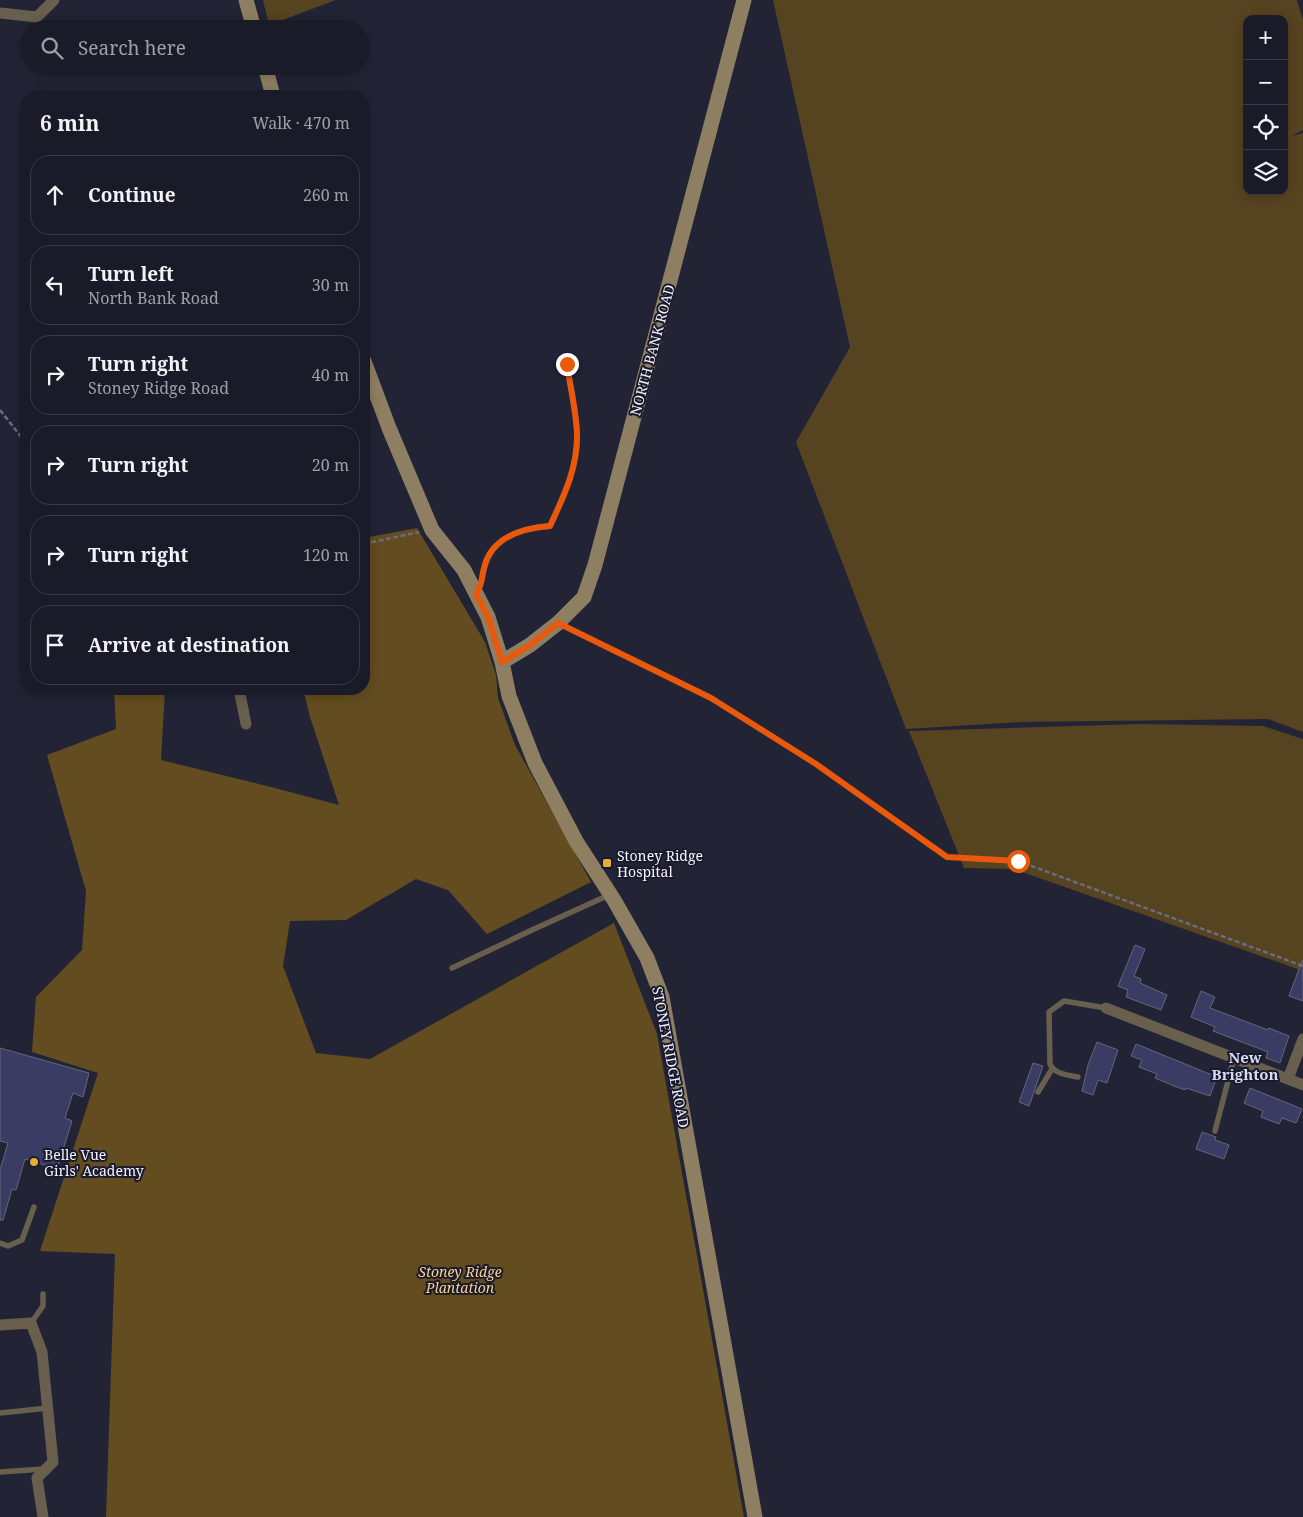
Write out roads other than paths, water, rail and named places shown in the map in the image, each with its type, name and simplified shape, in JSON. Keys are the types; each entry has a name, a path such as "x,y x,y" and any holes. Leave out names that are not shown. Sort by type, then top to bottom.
{"street":[{"path":"0,13 37,17 54,0"},
{"path":"246,0 252,20"},
{"name":"NORTH BANK ROAD","path":"502,662 530,645 558,623 584,597 595,566 744,0"},
{"path":"267,75 271,90"},
{"name":"STONEY RIDGE ROAD","path":"370,377 389,428 432,530 464,570 488,617 502,662 509,696 535,763 576,841 611,895 647,958 662,997 755,1517"},
{"path":"240,695 246,724"},
{"path":"1106,1008 1303,1085"},
{"path":"1288,1079 1303,1039"},
{"path":"0,1325 31,1322 42,1352 53,1462 38,1478 43,1517"}],"lane":[{"path":"476,594 482,585 488,556 501,541 514,533 532,527 550,526 570,479 575,459 577,432 567,364"},
{"path":"452,968 611,895"},
{"path":"1078,1077 1052,1069 1050,1064 1049,1012 1064,1001 1106,1008"},
{"path":"1215,1131 1234,1058"},
{"path":"1038,1092 1052,1069"},
{"path":"0,1244 8,1246 22,1240 34,1207"},
{"path":"31,1322 43,1306 42,1294"},
{"path":"0,1413 48,1408"},
{"path":"0,1472 46,1469"}],"place":[{"name":"Stoney Ridge Hospital","path":"607,863"},
{"name":"Belle Vue Girls' Academy","path":"34,1162"}],"district":[{"name":"New Brighton","path":"1245,1066"}],"park label":[{"name":"Stoney Ridge Plantation","path":"460,1279"}]}
